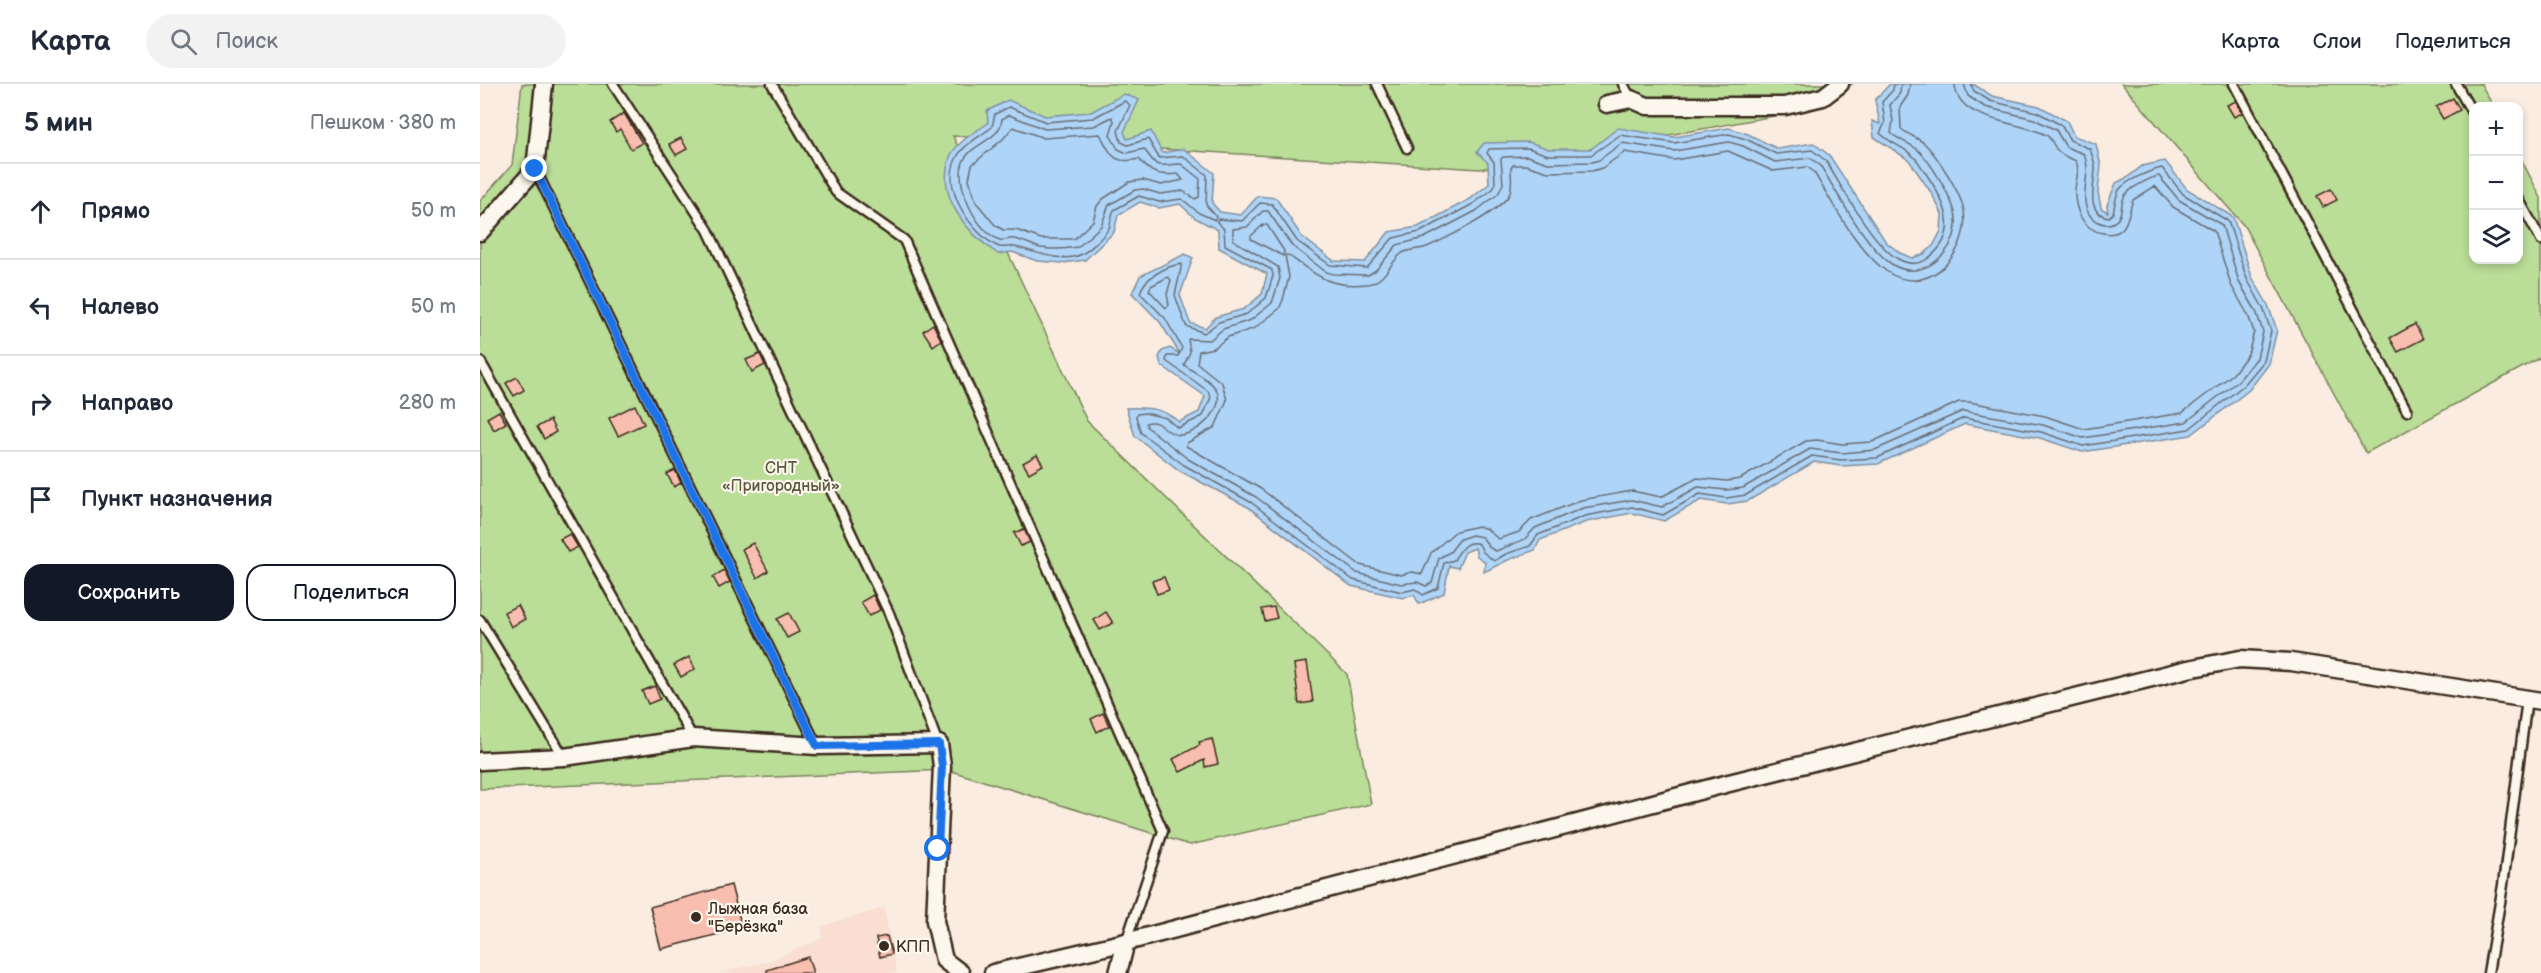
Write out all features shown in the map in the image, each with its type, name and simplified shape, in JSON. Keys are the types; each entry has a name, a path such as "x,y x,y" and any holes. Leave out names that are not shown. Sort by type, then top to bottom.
{"street":[{"path":"480,232 535,169 544,84"},
{"path":"1607,104 1627,91 1647,106 1785,105 1823,97 1840,84"},
{"path":"993,973 1126,942 1752,778 2188,669 2240,659 2291,663 2534,700"},
{"path":"480,761 564,757 693,738 817,746 939,744 942,766 935,921 944,960 960,973"},
{"path":"1118,973 1126,942"}],"lane":[{"path":"613,84 708,230 889,613 939,744"},
{"path":"772,84 836,192 904,240 1163,831 1126,942"},
{"path":"1377,84 1407,147"},
{"path":"2234,84 2407,411"},
{"path":"2456,84 2469,107"},
{"path":"535,169 817,746"},
{"path":"2523,207 2541,240"},
{"path":"480,361 693,738"},
{"path":"480,620 564,757"},
{"path":"2488,973 2534,700"}],"shaded area":[{"path":"884,908 897,973 719,973 770,961 822,938 822,926"}],"green space":[{"name":"СНТ «Пригородный»","path":"522,84 1852,84 1814,109 1480,169 953,136 1087,421 1347,674 1371,804 1190,845 948,770 480,789 480,201 512,165"},
{"path":"2122,84 2481,84 2491,102 2469,102 2469,264 2523,264 2523,163 2541,198 2541,357 2366,453 2244,226"}],"water":[{"path":"1890,84 1973,84 1992,96 2039,106 2067,121 2074,136 2096,144 2101,166 2098,192 2101,208 2108,212 2107,205 2116,183 2142,166 2165,161 2187,189 2233,217 2252,277 2268,305 2277,330 2269,364 2249,390 2191,435 2082,452 2040,438 1965,424 1878,464 1841,466 1814,462 1748,501 1727,504 1701,500 1664,521 1632,513 1586,522 1540,540 1535,550 1484,572 1485,562 1477,556 1475,548 1465,552 1458,568 1449,566 1444,593 1419,604 1414,595 1403,598 1351,586 1248,507 1180,471 1135,436 1126,408 1155,409 1179,422 1199,412 1205,396 1161,365 1159,357 1162,351 1170,348 1180,354 1160,322 1132,293 1140,276 1185,254 1193,258 1180,295 1190,323 1205,328 1216,317 1244,309 1262,294 1267,274 1219,248 1218,230 1195,218 1180,204 1159,208 1140,202 1118,215 1114,232 1085,260 1063,263 1037,261 1012,252 998,254 987,246 957,213 947,186 947,172 953,152 961,142 988,123 987,111 1008,100 1045,116 1091,112 1124,94 1139,100 1124,132 1127,139 1151,131 1162,153 1184,149 1214,173 1212,203 1220,212 1241,215 1258,196 1276,198 1302,237 1334,261 1365,262 1389,232 1418,227 1470,199 1489,184 1488,163 1477,152 1484,143 1529,142 1549,149 1591,149 1618,128 1674,137 1729,128 1748,134 1778,149 1813,143 1829,155 1886,242 1900,253 1912,258 1924,254 1933,246 1941,231 1942,214 1932,194 1909,160 1874,137 1872,121 1880,124 1875,100"}],"building":[{"path":"2453,98 2460,110 2443,119 2436,107"},
{"path":"2236,101 2242,113 2234,117 2227,105"},
{"path":"624,113 642,143 631,149 620,129 616,132 610,122"},
{"path":"681,138 687,149 676,155 669,144"},
{"path":"2331,189 2337,200 2323,207 2317,196"},
{"path":"933,324 941,340 933,346 923,331"},
{"path":"2415,324 2423,339 2398,352 2390,338"},
{"path":"760,354 765,365 752,372 746,360"},
{"path":"517,377 524,390 514,396 506,383"},
{"path":"635,405 644,424 618,436 609,418"},
{"path":"499,411 506,423 494,430 487,418"},
{"path":"550,420 556,432 544,439 537,427"},
{"path":"1037,455 1043,465 1029,473 1023,463"},
{"path":"675,470 681,483 674,487 667,474"},
{"path":"1024,529 1030,542 1021,546 1014,533"},
{"path":"570,534 578,547 568,552 560,539"},
{"path":"753,543 768,571 757,578 742,549"},
{"path":"724,570 730,582 719,588 713,577"},
{"path":"1164,577 1169,590 1157,594 1152,581"},
{"path":"873,595 880,610 869,616 861,602"},
{"path":"518,605 525,619 511,627 504,612"},
{"path":"1274,607 1277,618 1265,621 1262,609"},
{"path":"1106,612 1113,623 1100,630 1094,620"},
{"path":"789,613 799,632 787,638 777,619"},
{"path":"689,657 695,669 681,677 674,665"},
{"path":"1307,662 1313,702 1299,704 1294,664"},
{"path":"655,686 660,699 648,704 642,691"},
{"path":"1103,713 1109,726 1097,732 1091,719"},
{"path":"1212,739 1218,764 1205,767 1204,760 1180,772 1173,759 1200,745 1199,742"},
{"name":"Лыжная база \"Берёзка\"","path":"731,885 742,928 661,949 650,907"},
{"name":"КПП","path":"887,936 892,954 880,957 876,938"},
{"path":"808,957 813,973 767,973 767,970"}],"place":[{"name":"Лыжная база \"Берёзка\"","path":"696,917"},
{"name":"КПП","path":"884,946"}],"route":[{"path":"535,169 817,746 939,744 942,766 938,849"}]}
